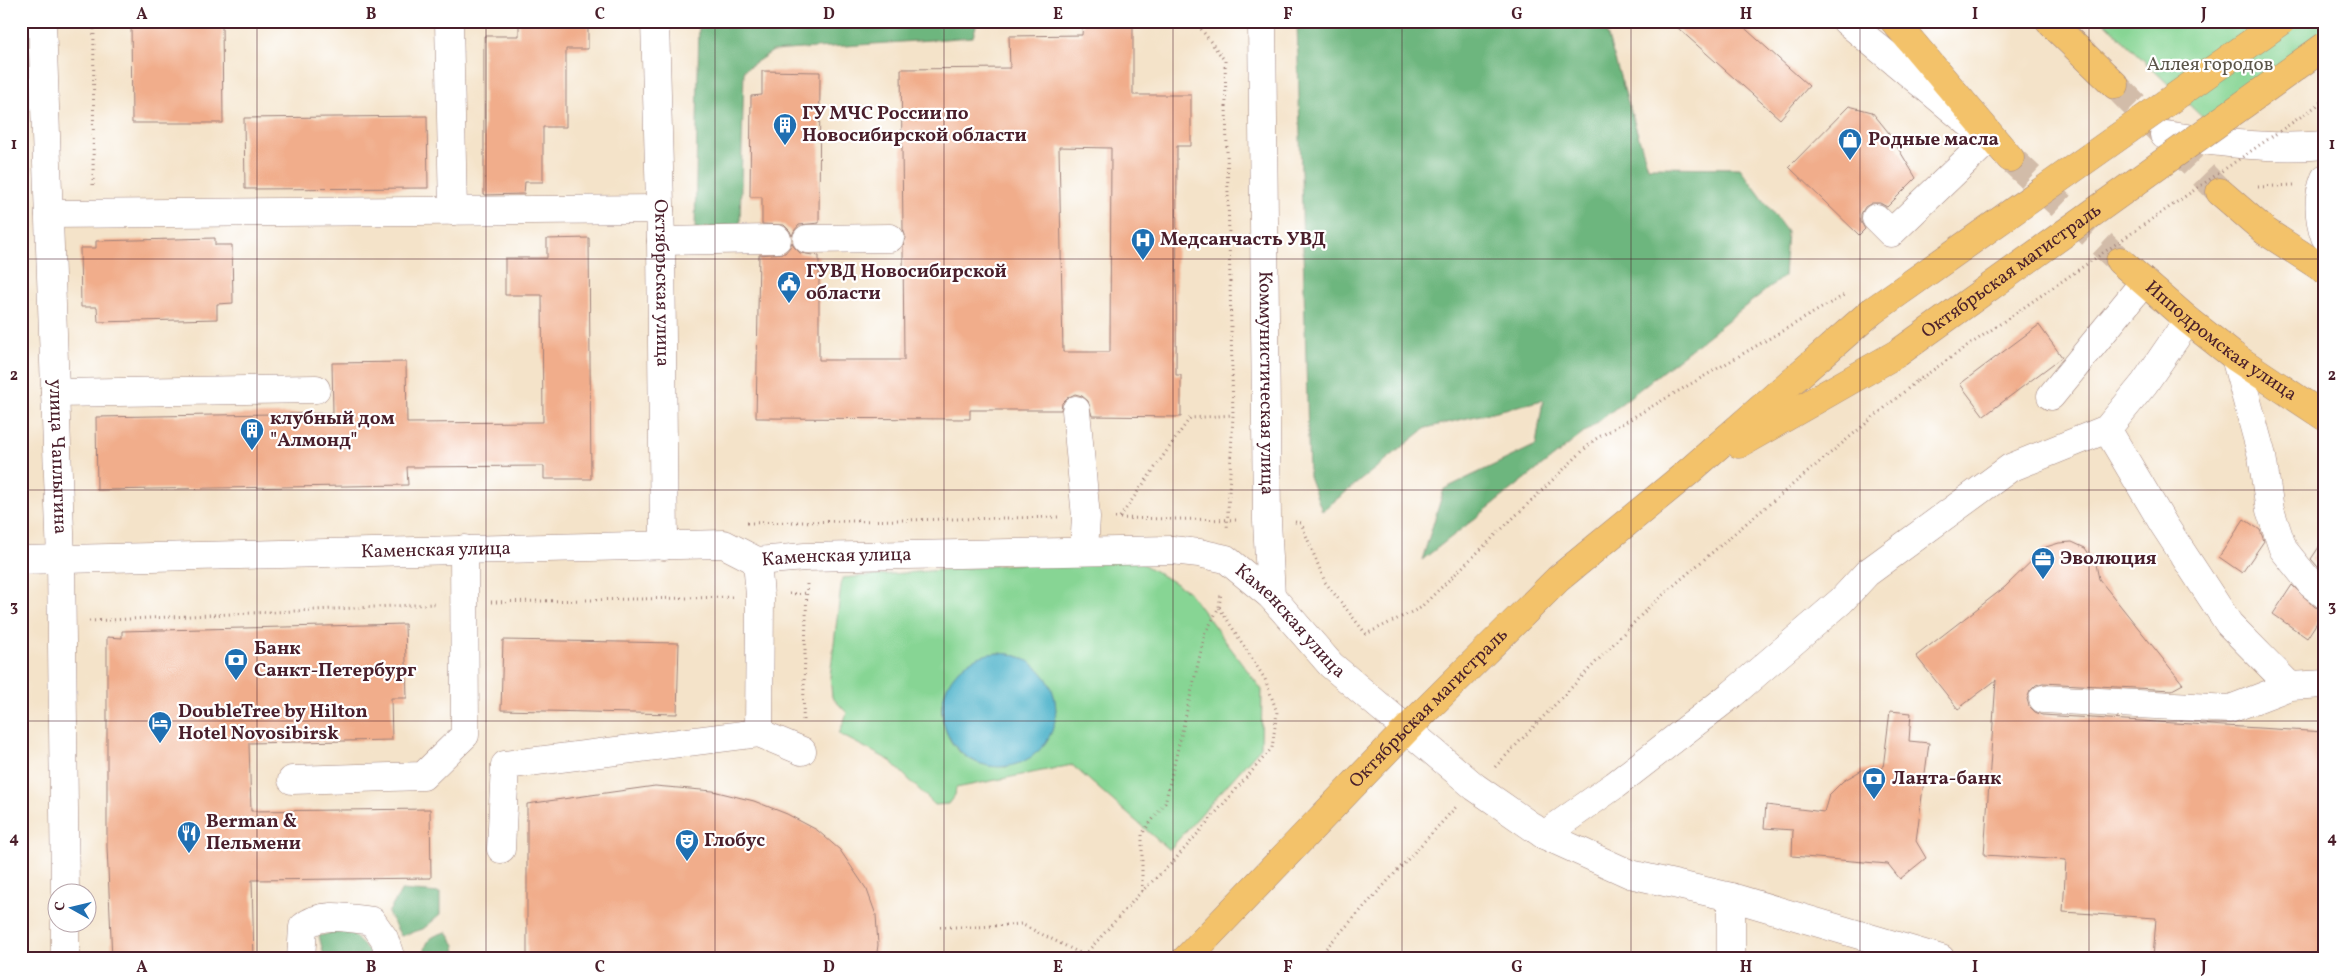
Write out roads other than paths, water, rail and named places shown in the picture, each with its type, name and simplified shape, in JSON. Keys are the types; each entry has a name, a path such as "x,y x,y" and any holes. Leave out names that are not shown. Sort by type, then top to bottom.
{"main road":[{"path":"1894,21 2010,158"},
{"path":"2049,21 2115,85"},
{"name":"Октябрьская магистраль","path":"1186,959 1407,729 1558,579 1686,474 1871,312 2282,21"},
{"name":"Октябрьская магистраль","path":"1686,474 1898,353 2325,46"},
{"path":"2220,192 2265,231 2325,270"},
{"name":"Ипподромская улица","path":"2120,261 2188,320 2236,357 2325,417"}],"street":[{"name":"улица Чаплыгина","path":"42,21 61,560 65,882"},
{"path":"449,21 452,211"},
{"name":"Октябрьская улица","path":"655,21 661,242 664,546"},
{"name":"Коммунистическая улица","path":"1262,21 1267,521 1271,596"},
{"path":"1846,21 2010,158"},
{"path":"2164,135 2247,146 2302,147 2325,145"},
{"path":"1876,218 1891,233 1988,140"},
{"path":"2325,178 2320,190 2320,222 2325,237"},
{"path":"49,214 660,209"},
{"path":"807,239 890,238"},
{"path":"661,242 777,239"},
{"path":"2051,396 2144,282"},
{"path":"1544,835 1615,785 1731,695 1841,602 1867,573 2010,468 2107,429 2144,384 2188,320"},
{"path":"2236,357 2262,456 2270,510 2283,549 2311,584 2325,595"},
{"path":"55,394 316,389"},
{"path":"1076,410 1086,517 1084,550"},
{"path":"2107,429 2164,525 2229,624 2290,686"},
{"name":"Каменская улица","path":"21,560 724,544 757,560 1084,550 1172,550 1199,552 1226,560 1271,596 1331,665 1475,787 1544,835 1630,874 1731,897 1940,959"},
{"path":"292,780 423,776 466,735 464,549"},
{"path":"757,560 760,606 759,732"},
{"path":"2044,700 2230,709 2290,686 2325,684"},
{"path":"501,849 505,765 759,732 802,751"},
{"path":"1731,897 1731,959"},
{"path":"301,959 303,927 311,920 332,916 372,920 384,938 391,959"},
{"path":"65,932 65,959"}],"water":[{"path":"999,653 1021,658 1039,670 1051,688 1056,710 1051,732 1039,750 1021,762 999,767 977,762 959,750 947,732 942,710 947,688 959,670 977,658"}],"tunnel":[{"path":"2115,85 2220,192"},
{"path":"2010,158 2120,261"}],"place":[{"name":"ГУ МЧС России по Новосибирской области","path":"785,146"},
{"name":"Родные масла","path":"1850,161"},
{"name":"Медсанчасть УВД","path":"1143,261"},
{"name":"ГУВД Новосибирской области","path":"789,304"},
{"name":"клубный дом \"Алмонд\"","path":"252,451"},
{"name":"Эволюция","path":"2043,580"},
{"name":"Банк Санкт-Петербург","path":"236,681"},
{"name":"DoubleTree by Hilton Hotel Novosibirsk","path":"160,744"},
{"name":"Ланта-банк","path":"1874,800"},
{"name":"Berman & Пельмени","path":"189,854"},
{"name":"Глобус","path":"687,862"}],"park label":[{"name":"Аллея городов","path":"2210,65"}]}
